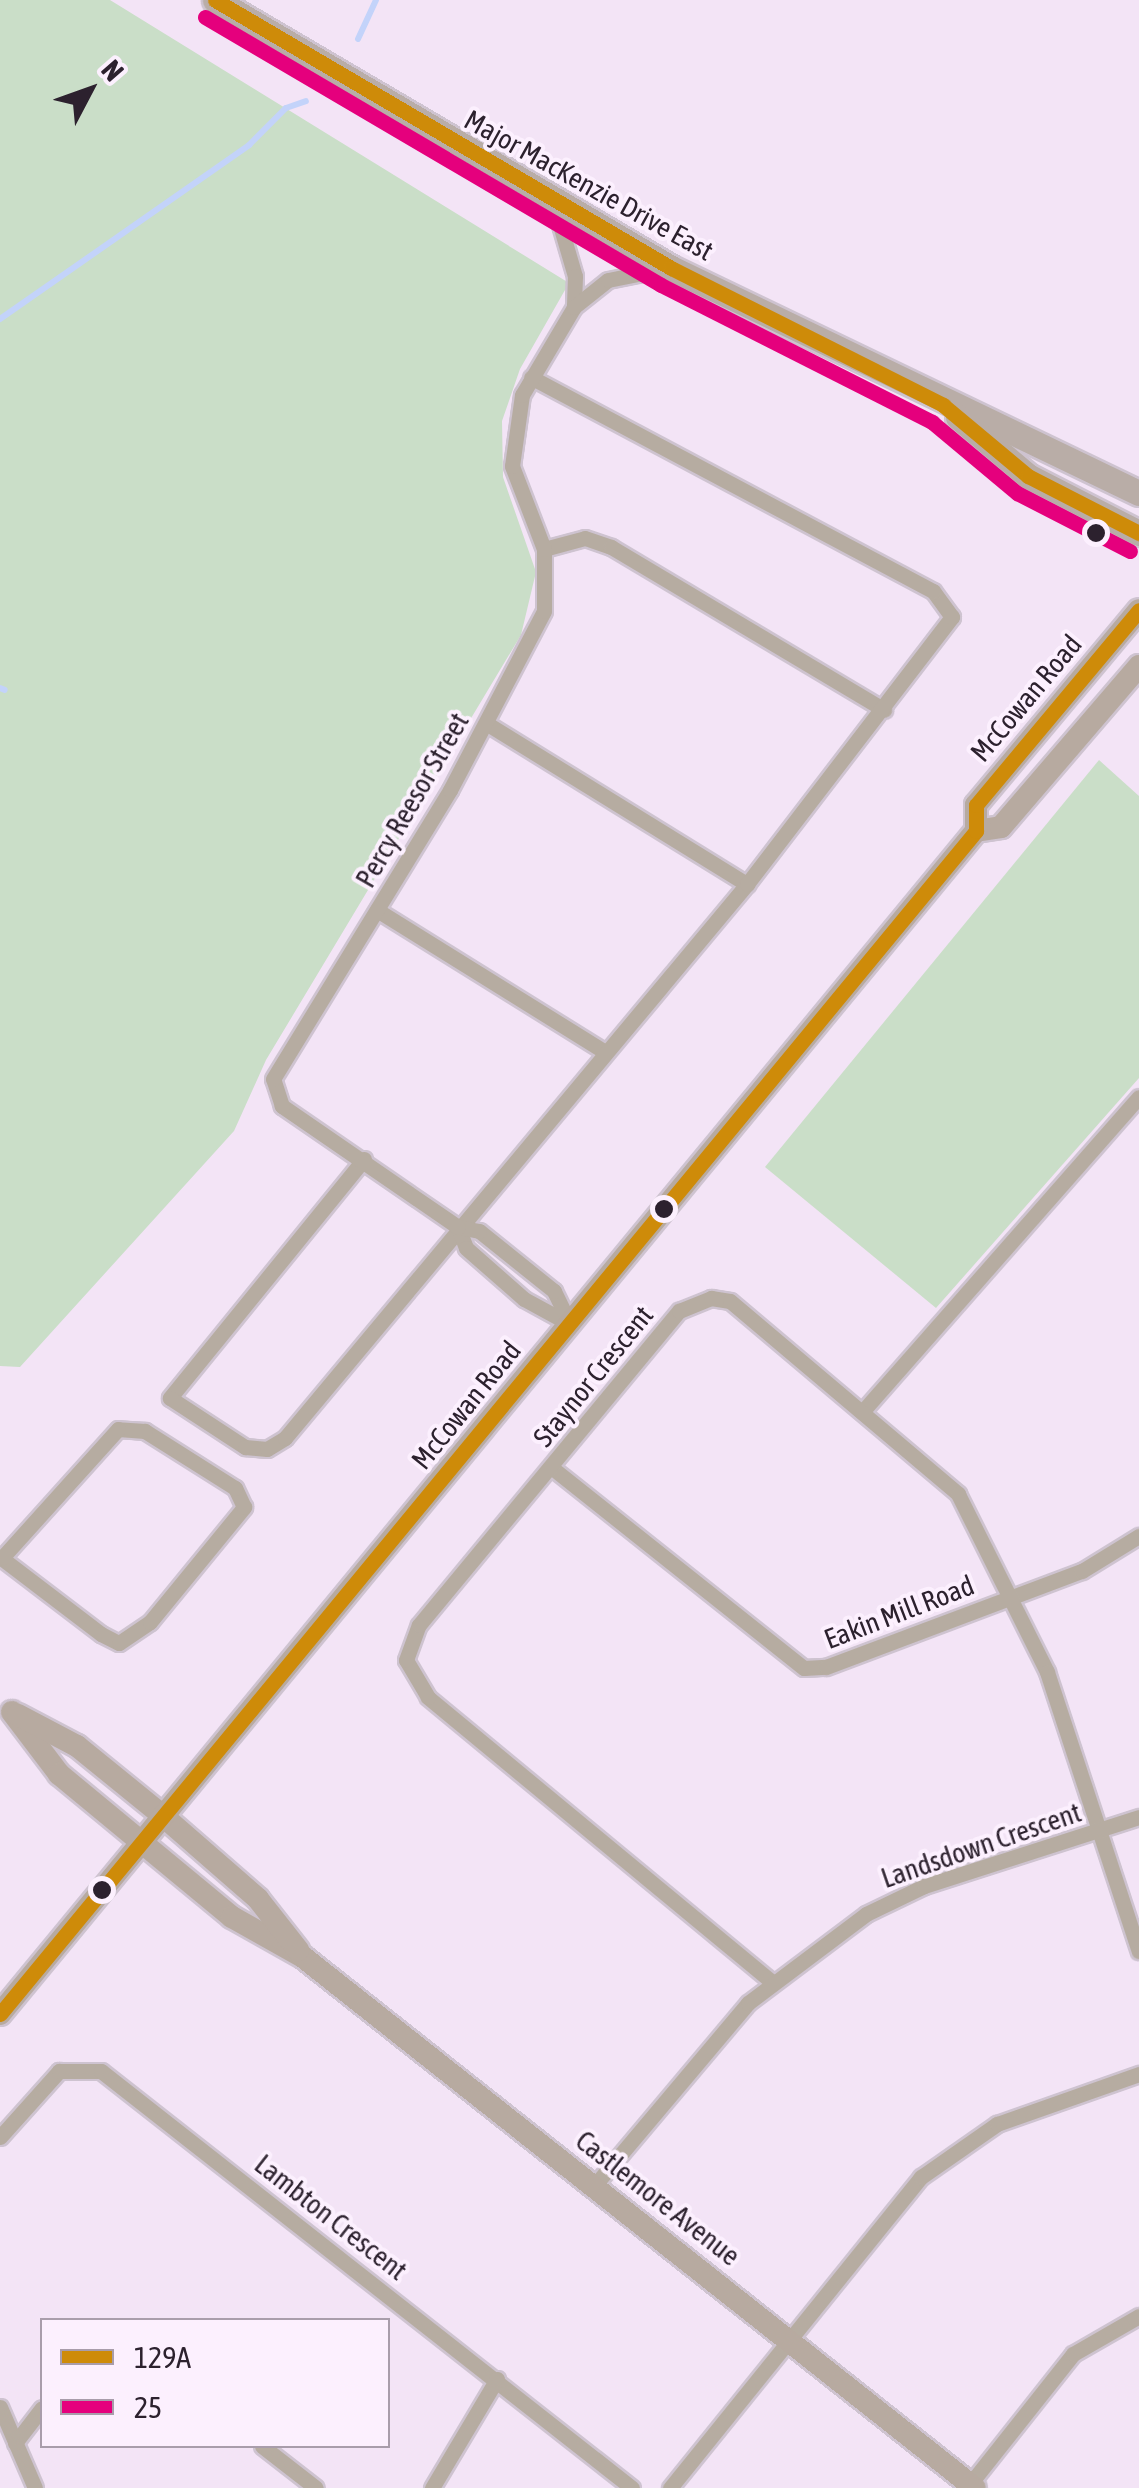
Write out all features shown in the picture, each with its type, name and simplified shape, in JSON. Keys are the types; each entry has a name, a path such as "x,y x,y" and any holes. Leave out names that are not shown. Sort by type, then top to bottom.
{"main road":[{"name":"Major MacKenzie Drive East","path":"215,0 672,268 942,404 1139,493"},
{"name":"Major MacKenzie Drive East","path":"942,404 1028,476 1139,533"},
{"name":"McCowan Road","path":"0,2014 976,831 976,805 1139,610"},
{"name":"McCowan Road","path":"976,831 1002,827 1139,666"},
{"name":"Castlemore Avenue","path":"6,1707 77,1746 163,1816 258,1899 303,1956"},
{"name":"Castlemore Avenue","path":"6,1707 59,1774 236,1920 303,1956 972,2486"}],"street":[{"path":"553,201 575,276 574,306"},
{"name":"Percy Reesor Street","path":"570,1324 554,1291 479,1231 458,1227 282,1106 272,1079 486,722 544,611 544,548 512,466 516,414 531,377 574,306 608,280 672,268"},
{"path":"364,1160 170,1398 245,1447 276,1444 747,884 949,626 951,608 932,591 531,377"},
{"path":"544,548 586,538 612,547 884,710"},
{"path":"486,722 747,884"},
{"path":"376,910 605,1052"},
{"path":"862,1412 1139,1098"},
{"name":"Percy Reesor Street","path":"458,1227 466,1248 524,1299 570,1324"},
{"name":"Staynor Crescent","path":"772,1982 428,1697 408,1669 406,1647 419,1625 679,1311 710,1298 730,1301 958,1494 1047,1672 1102,1829 1139,1951"},
{"path":"118,1428 144,1431 235,1488 244,1507 150,1622 119,1643 1,1557 118,1428"},
{"name":"Eakin Mill Road","path":"551,1467 804,1668 1106,1560 1139,1536"},
{"name":"Landsdown Crescent","path":"594,2186 717,2036 772,1982 866,1914 924,1886 1139,1817"},
{"name":"Lambton Crescent","path":"0,2137 59,2070 101,2071 632,2488"},
{"path":"670,2488 904,2196 949,2154 1026,2111 1139,2074"},
{"path":"972,2486 1073,2354 1139,2316"},
{"path":"432,2488 497,2379"},
{"path":"0,2407 35,2488"},
{"path":"15,2443 40,2411"},
{"path":"265,2448 316,2488"}],"green space":[{"path":"0,0 110,0 569,283 520,369 502,421 503,477 536,572 521,635 266,1060 234,1131 20,1367 0,1366"},
{"path":"1099,760 1139,796 1139,1078 936,1308 765,1167"}],"waterway":[{"path":"358,39 376,0"},
{"path":"0,319 249,145 286,108 306,101"},
{"path":"0,688 5,690"}],"transit line":[{"name":"129A","path":"215,0 671,268 943,405 1028,476 1139,533"},
{"name":"25","path":"205,17 661,285 932,422 1017,493 1130,551"},
{"name":"129A","path":"0,2014 976,831 976,805 1139,610"}]}
